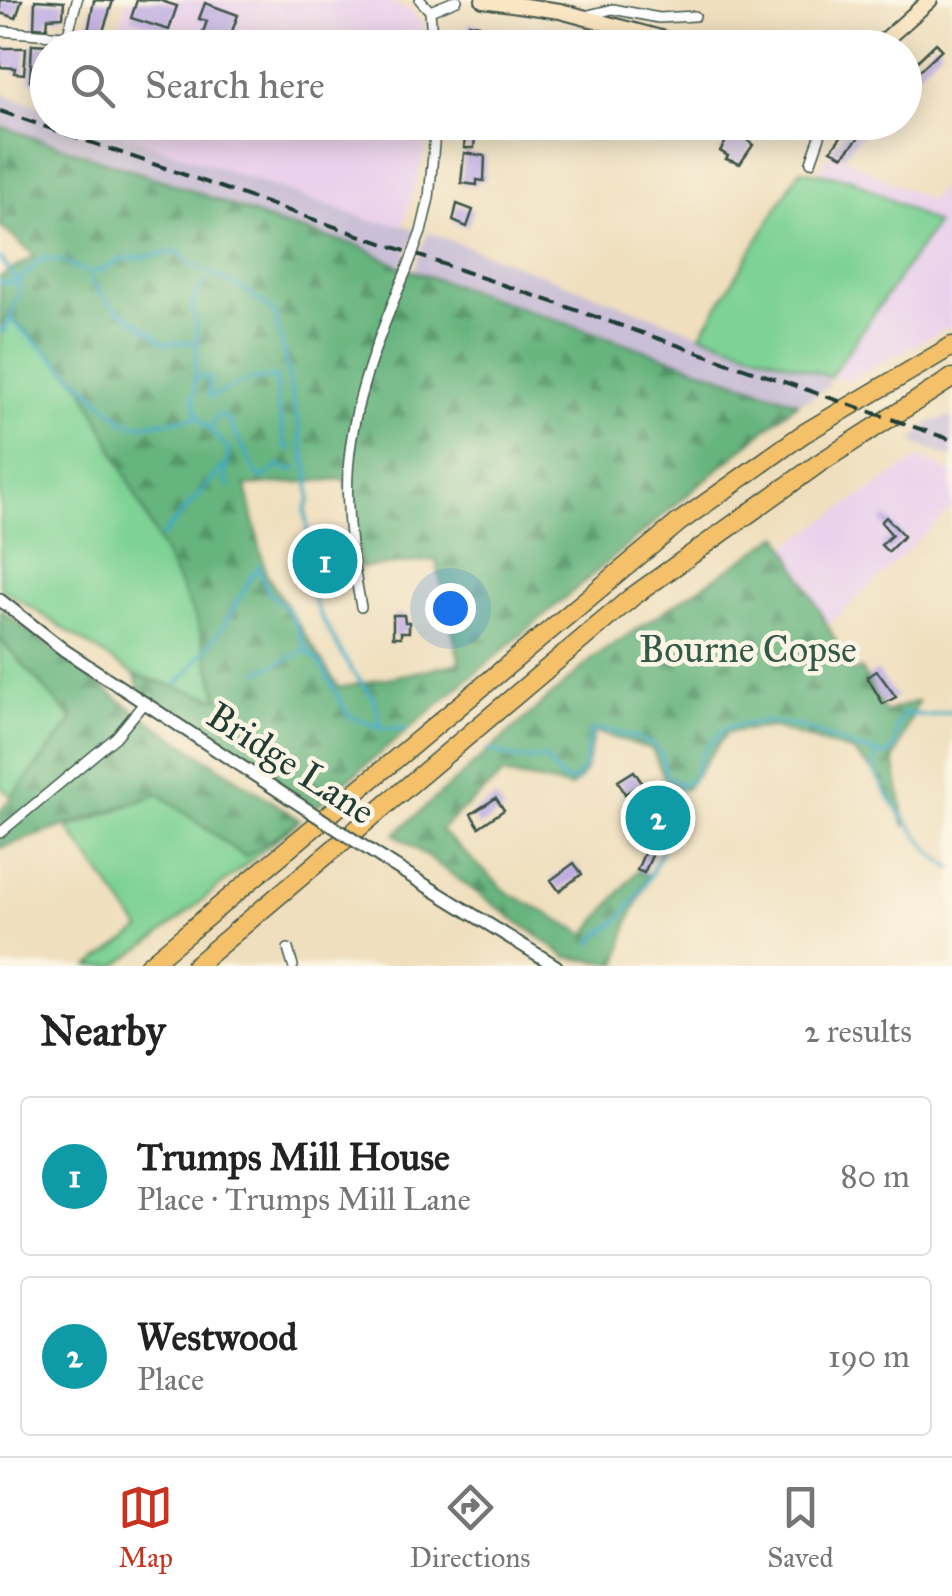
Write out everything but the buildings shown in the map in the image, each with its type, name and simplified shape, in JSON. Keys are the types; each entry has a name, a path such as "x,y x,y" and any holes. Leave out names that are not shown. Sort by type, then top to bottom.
{"highway":[{"path":"148,966 678,524 803,434 952,346"},
{"path":"195,966 632,597 818,464 952,378"}],"main road":[{"path":"483,0 581,16 632,30"},
{"path":"896,30 930,0"}],"street":[{"path":"68,30 77,0"},
{"path":"420,0 430,11 432,30"},
{"path":"430,11 458,0"},
{"path":"581,16 613,8 659,18 696,16"},
{"path":"0,31 30,36"},
{"path":"361,607 347,504 350,469 364,380 421,232 429,198 434,140"},
{"path":"811,162 819,140"},
{"name":"Bridge Lane","path":"0,600 64,650 144,704 382,859 556,966"},
{"path":"0,833 116,737 144,704"},
{"path":"288,949 293,966"}],"shaded area":[{"path":"127,0 385,0 410,10 424,24 424,30 118,30"},
{"path":"0,93 30,103 30,137 0,126"},
{"path":"40,140 138,140 372,221 416,230 401,267 360,246 282,225"},
{"path":"138,140 426,140 403,225 372,221"},
{"path":"831,151 929,201 952,176 952,325 848,381 830,377 936,224 819,174"},
{"path":"428,232 701,334 830,377 828,386 812,398 798,402 414,271"},
{"path":"952,417 952,458 912,442 931,421"},
{"path":"921,457 952,473 952,508 828,626 786,546"}],"green space":[{"path":"0,126 30,136 30,140 42,140 185,188 282,225 360,246 401,267 798,402 316,807 140,693 135,675 219,699 197,621 83,387 9,314 0,327 0,277 35,256 0,226","holes":["346,479 360,568 436,560 460,663 339,688 266,574 246,486"]},
{"path":"800,170 852,179 936,224 830,377 701,334"},
{"path":"9,314 83,387 197,621 219,700 135,675 0,587 0,327"},
{"name":"Bourne Copse","path":"780,535 852,672 861,669 885,712 918,701 894,760 906,828 885,782 853,752 773,727 727,732 685,790 666,782 652,749 595,732 585,770 570,787 503,774 440,830 507,892 586,934 637,871 650,876 629,920 618,964 567,957 395,834 596,656"},
{"path":"0,609 137,713 300,820 245,857 159,794 0,848 0,812 73,720 0,639"},
{"path":"0,639 73,720 13,797 0,787"},
{"path":"159,794 245,857 300,820 156,938 115,966 89,966 141,930 68,828"}],"waterway":[{"path":"0,258 18,282 42,258 89,273 120,260 178,252 195,266 244,289 275,313 309,477 310,499 305,510 310,550"},
{"path":"90,278 105,299 164,343 197,342 194,400 198,417"},
{"path":"0,283 18,282 20,288 10,319 125,422 141,425 198,417 229,450 225,481 230,486"},
{"path":"197,341 193,305 206,282"},
{"path":"0,329 4,332 10,319"},
{"path":"196,378 210,380 211,397 248,380 276,377 278,408 286,447 290,448"},
{"path":"211,430 215,417 228,419 258,476 268,473"},
{"path":"273,471 280,465 290,471 297,468"},
{"path":"161,537 224,466"},
{"path":"258,565 269,593 288,609 307,650 321,664 348,715 382,728 408,729"},
{"path":"179,683 222,629 254,572 260,571"},
{"path":"312,574 314,601 320,615 352,671 373,696 382,728"},
{"path":"259,672 307,650"},
{"path":"679,784 692,780 703,752 724,729 732,726 767,722 802,727 852,747 886,755 894,750 898,723 905,713 928,716 952,711"},
{"path":"488,750 517,759 545,759 564,781 575,781 585,766 591,731 613,732 654,746 666,776 679,784"},
{"path":"876,754 873,769 890,799 932,853 952,868"},
{"path":"592,943 628,909 649,877 665,840 679,784"}],"railway":[{"path":"0,111 30,121"},
{"path":"84,140 952,440"}],"place":[{"name":"Trumps Mill House","path":"325,561"},
{"name":"Westwood","path":"658,818"}]}
